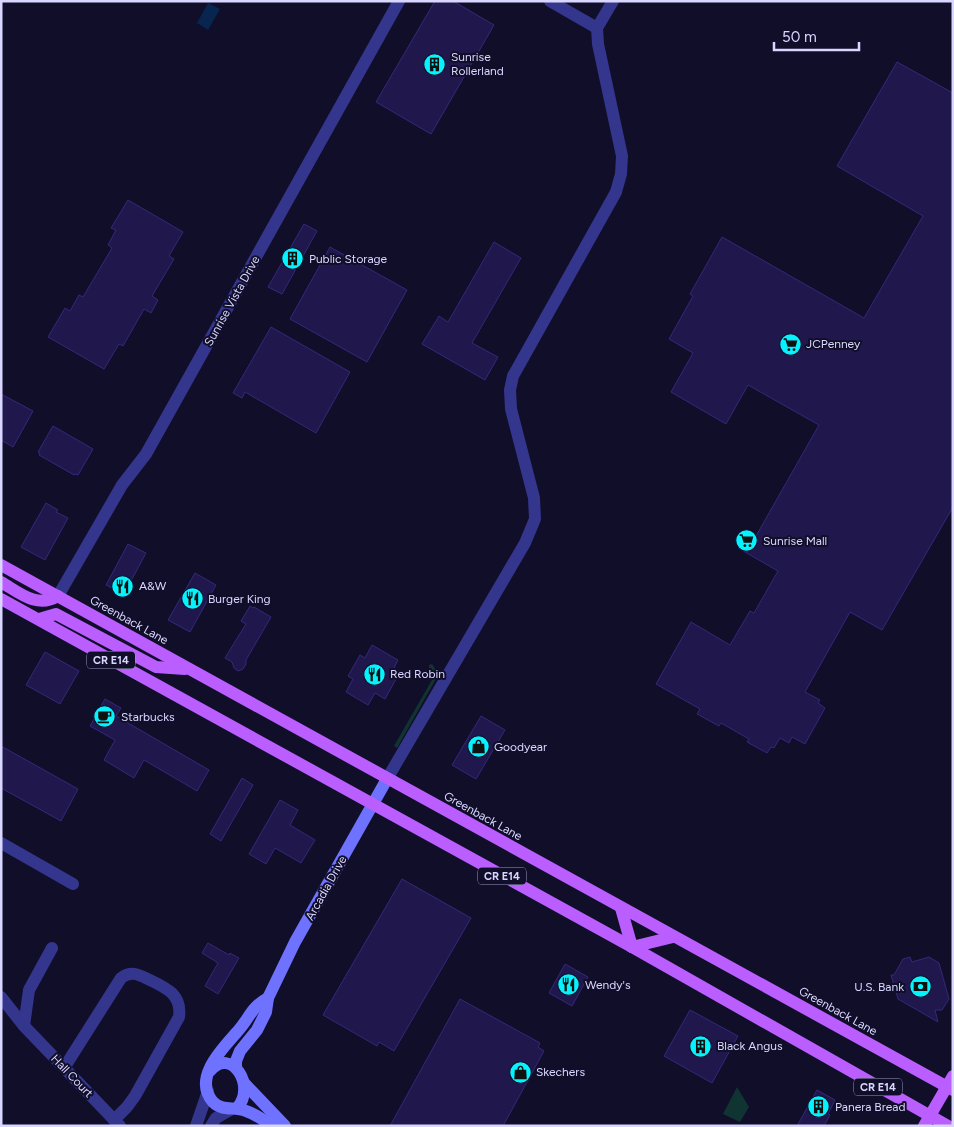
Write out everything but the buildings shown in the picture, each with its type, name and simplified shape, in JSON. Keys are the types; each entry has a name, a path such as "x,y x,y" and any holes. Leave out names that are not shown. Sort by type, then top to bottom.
{"main road":[{"name":"Greenback Lane","path":"1,565 673,937 951,1084"},
{"path":"1,582 37,602 50,601 58,596"},
{"name":"CR E14","path":"1,598 632,947 927,1121 948,1126"},
{"path":"39,619 56,614 156,667 190,669"},
{"path":"621,908 632,947 673,937"},
{"path":"927,1121 951,1084"}],"street":[{"name":"Sunrise Vista Drive","path":"58,596 122,485 146,454 399,1"},
{"path":"550,1 570,6 597,28"},
{"path":"387,779 525,544 535,519 534,498 511,409 510,390 513,376 616,192 622,156 598,44 597,28 613,1"},
{"name":"Arcadia Drive","path":"236,1068 236,1061 240,1051 257,1030 266,1012 268,998 295,942 387,779"},
{"path":"3,848 73,884"},
{"path":"24,1026 29,990 52,948"},
{"path":"64,1068 114,988 126,974 135,973 168,988 177,1000 180,1010 179,1017 136,1096 118,1123"},
{"name":"Hall Court","path":"1,997 24,1026 118,1123"},
{"name":"Arcadia Drive","path":"209,1072 215,1058 241,1027 256,1005 268,998"},
{"path":"272,1126 253,1114 218,1106 210,1098 207,1082 209,1072 214,1066 224,1064 236,1068 244,1083 285,1126"},
{"path":"211,1126 216,1118 234,1109 244,1097 244,1083"},
{"path":"196,1126 208,1091"}],"green space":[{"path":"432,664 436,670 437,677 397,748 394,746 436,673 429,669 429,665"},
{"path":"737,1087 749,1107 740,1122 723,1114"}],"water":[{"path":"208,3 220,9 208,30 197,23"}],"place":[{"name":"Sunrise Rollerland","path":"435,64"},
{"name":"Public Storage","path":"293,259"},
{"name":"JCPenney","path":"790,344"},
{"name":"Sunrise Mall","path":"747,541"},
{"name":"A&W","path":"123,586"},
{"name":"Burger King","path":"192,599"},
{"name":"Red Robin","path":"374,674"},
{"name":"Starbucks","path":"105,717"},
{"name":"Goodyear","path":"478,747"},
{"name":"Wendy's","path":"569,985"},
{"name":"U.S. Bank","path":"920,987"},
{"name":"Black Angus","path":"701,1046"},
{"name":"Skechers","path":"520,1072"},
{"name":"Panera Bread","path":"819,1107"}]}
